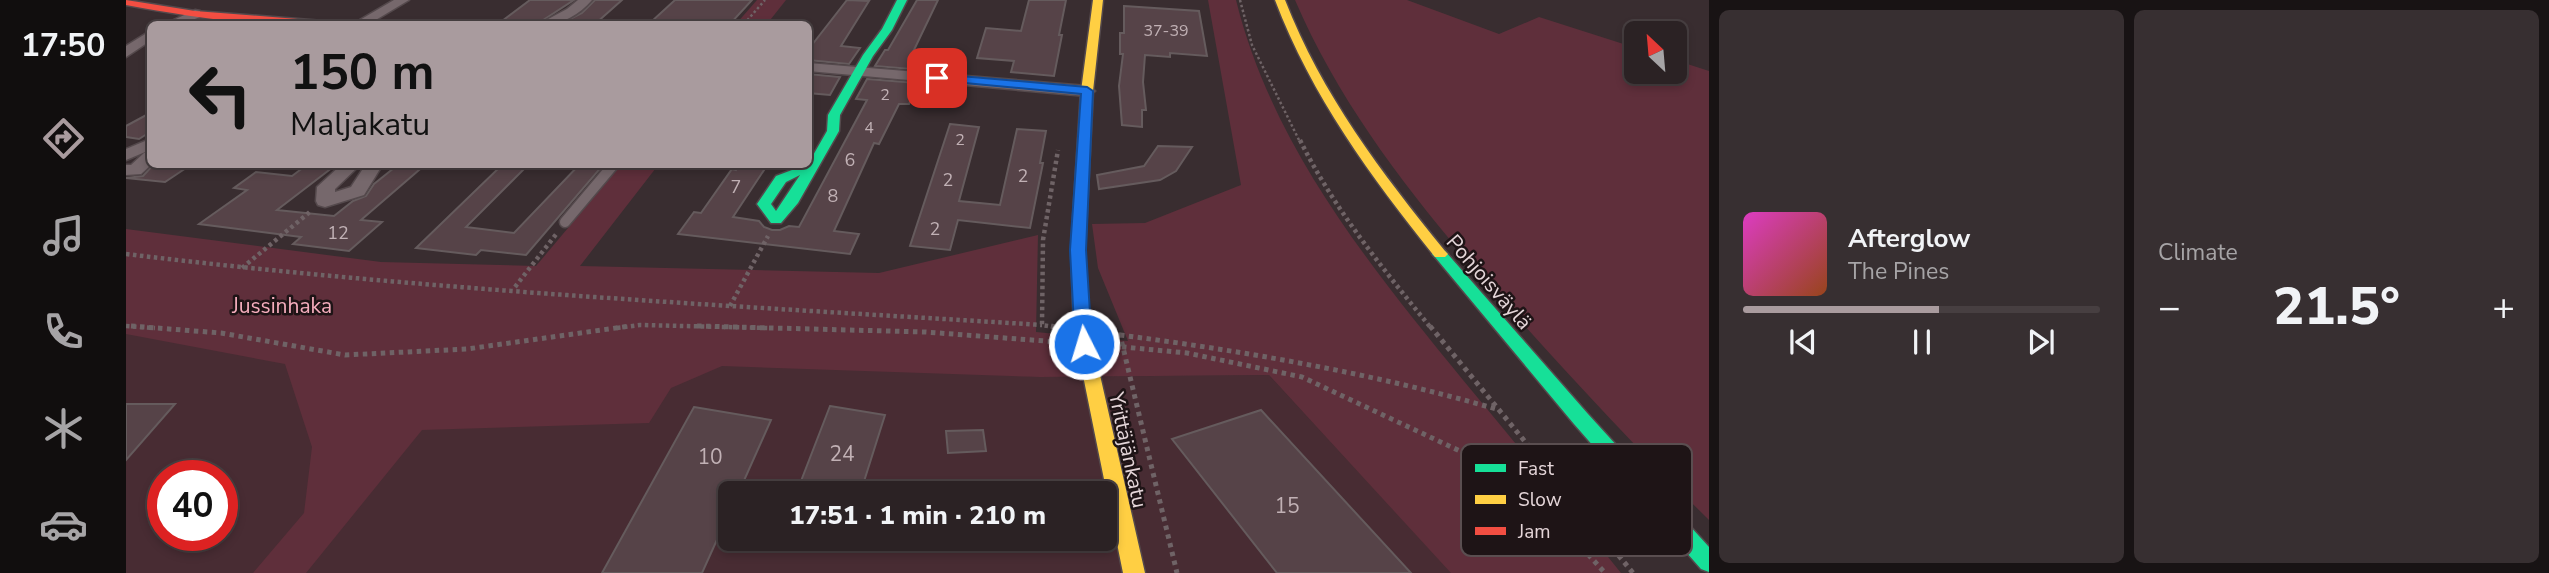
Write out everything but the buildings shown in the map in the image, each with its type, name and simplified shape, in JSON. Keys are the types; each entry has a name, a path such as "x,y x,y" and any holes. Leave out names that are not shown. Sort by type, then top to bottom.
{"street":[{"path":"365,21 403,0"},
{"path":"552,21 572,12 586,0"},
{"name":"Yrittäjänkatu","path":"1098,0 1087,91 1078,250 1084,344 1134,573"},
{"name":"Pohjoisväylä","path":"1280,0 1305,60 1365,158 1427,242 1603,444"},
{"path":"812,164 833,131 834,115 898,1"},
{"path":"126,2 195,14 285,21"},
{"path":"179,21 195,14"},
{"path":"126,52 147,37"},
{"path":"812,67 1087,91"},
{"path":"126,155 147,145"},
{"path":"126,170 135,170 147,160"},
{"path":"348,168 326,187 325,201 358,191 372,168"},
{"path":"776,220 764,204 781,179 804,168"},
{"name":"Pohjoisväylä","path":"1692,543 1709,562"}],"lane":[{"path":"565,222 611,168"}],"path":[{"path":"747,21 765,0"},
{"path":"1240,0 1252,45 1318,177 1390,278 1527,444"},
{"path":"242,268 325,201"},
{"path":"730,306 776,220"},
{"path":"515,288 565,222"},
{"path":"126,254 242,268 730,306 1042,326"},
{"path":"126,326 221,333 345,355 467,349 640,326 925,332 1187,353 1302,377 1461,452"},
{"path":"1120,335 1185,343 1428,389 1499,410"},
{"path":"1590,556 1605,573"},
{"path":"1619,556 1633,573"}],"shaded area":[{"path":"126,319 1040,377 1269,375 1452,573 126,573"}],"green space":[{"path":"757,0 786,0 769,21 739,21"},
{"name":"Jussinhaka","path":"1208,0 1236,0 1252,54 1274,105 1328,202 1393,293 1516,444 1461,444 1461,556 1607,556 1621,573 1451,573 1269,375 1040,377 722,366 671,388 649,423 422,430 306,573 253,573 304,513 312,447 285,364 126,334 126,229 381,262 536,266 618,168 656,168 580,266 879,273 1038,235 1036,332 1128,341 1098,268 1092,224 1145,223 1241,185"},
{"path":"1295,0 1407,0 1499,34 1539,17 1624,44 1624,84 1687,84 1687,64 1709,71 1709,520 1692,503 1692,444 1634,444 1453,243 1393,167 1339,86"}],"traffic: fast":[{"path":"813,165 833,131 834,115 868,55 887,30 902,0"},
{"path":"806,168 781,179 764,204 776,220 791,203 811,168"},
{"path":"1440,254 1603,444"},
{"path":"1692,543 1709,562"}],"traffic: slow":[{"path":"1098,0 1087,91 1078,250 1082,331 1134,573"},
{"path":"1280,0 1294,35 1328,102 1393,195 1440,254"}],"traffic: jam":[{"path":"126,2 195,14 285,21"}],"route":[{"path":"937,78 1087,91 1078,250 1084,344"}]}
